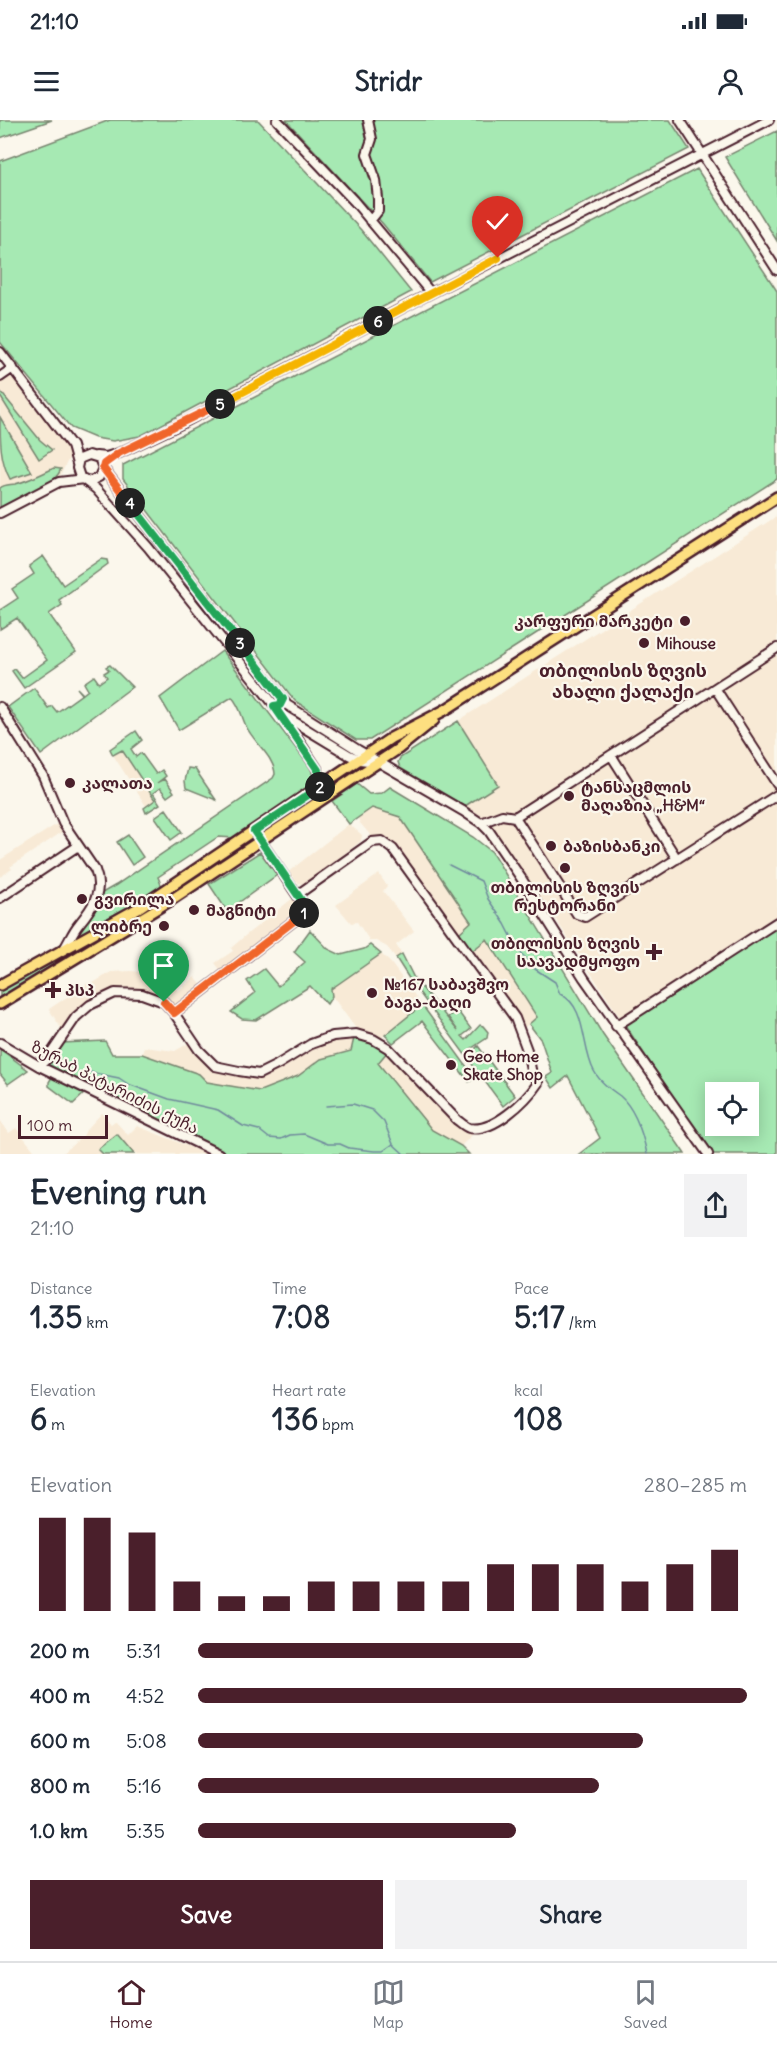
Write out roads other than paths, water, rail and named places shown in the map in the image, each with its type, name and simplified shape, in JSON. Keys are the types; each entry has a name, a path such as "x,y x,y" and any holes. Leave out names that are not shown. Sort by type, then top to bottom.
{"main road":[{"path":"0,985 140,907 391,738 445,710 777,497"},
{"path":"0,1004 171,900 379,762 413,738 445,710"},
{"path":"254,831 260,840"},
{"path":"64,949 71,962"}],"street":[{"path":"277,120 354,201 431,293"},
{"path":"368,120 372,140 367,154 376,180 378,199 378,211 370,221"},
{"path":"680,120 777,270"},
{"path":"0,513 59,482 82,457 106,457 119,453 183,423 769,120"},
{"path":"0,352 72,446 78,473 106,500 154,554 277,709 318,770 321,787"},
{"path":"0,377 12,368"},
{"path":"72,446 94,456 287,705 364,757"},
{"path":"59,482 96,480 103,467 119,453"},
{"path":"481,823 502,815 515,817 777,648"},
{"path":"715,687 777,784"},
{"path":"277,709 283,699"},
{"path":"0,707 44,776 63,822 96,873 98,886 94,904 64,949"},
{"path":"277,709 333,746 379,762 481,823 489,831 616,1026 708,1154"},
{"path":"611,755 677,859"},
{"path":"515,817 580,916 589,916 777,795"},
{"path":"174,1013 308,910 260,840"},
{"path":"39,1066 48,1058 76,1017 90,1005 115,993 142,994 164,1002 199,1050 215,1066 258,1074 311,1044 333,1036 356,1034 373,1039 388,1048 457,1120 468,1128 488,1126 529,1097 538,1083 532,1074 527,1050 515,1018 388,844 382,841 372,842 297,895"},
{"path":"0,898 78,846"},
{"path":"616,1026 777,922"},
{"name":"ზურაბ პატარიძის ქუჩა","path":"0,1042 39,1066 219,1154"}],"waterway":[{"path":"449,865 481,881 488,899 505,924 519,951 535,969 555,982 560,994 575,1008 594,1071 602,1082 620,1096 630,1108 641,1131 647,1154"},
{"path":"89,1072 119,1078 128,1084 169,1099 218,1110 243,1126 259,1130 269,1138 281,1139 290,1135 304,1134 328,1144 340,1144 349,1148 374,1151 383,1151 393,1144"},
{"path":"326,1106 353,1104 372,1110 384,1122 393,1144 404,1154"}],"place":[{"name":"კარფური მარკეტი","path":"685,621"},
{"name":"Mihouse","path":"644,643"},
{"name":"კალათა","path":"70,783"},
{"name":"ტანსაცმლის მაღაზია „H&M“","path":"569,796"},
{"name":"ბაზისბანკი","path":"551,846"},
{"name":"თბილისის ზღვის რესტორანი","path":"565,868"},
{"name":"გვირილა","path":"82,899"},
{"name":"მაგნიტი","path":"194,910"},
{"name":"ლიბრე","path":"164,926"},
{"name":"თბილისის ზღვის საავადმყოფო","path":"654,952"},
{"name":"პსპ","path":"53,990"},
{"name":"№167 საბავშვო ბაგა-ბაღი","path":"372,993"},
{"name":"Geo Home Skate Shop","path":"451,1065"}],"district":[{"name":"თბილისის ზღვის ახალი ქალაქი","path":"623,680"}]}
